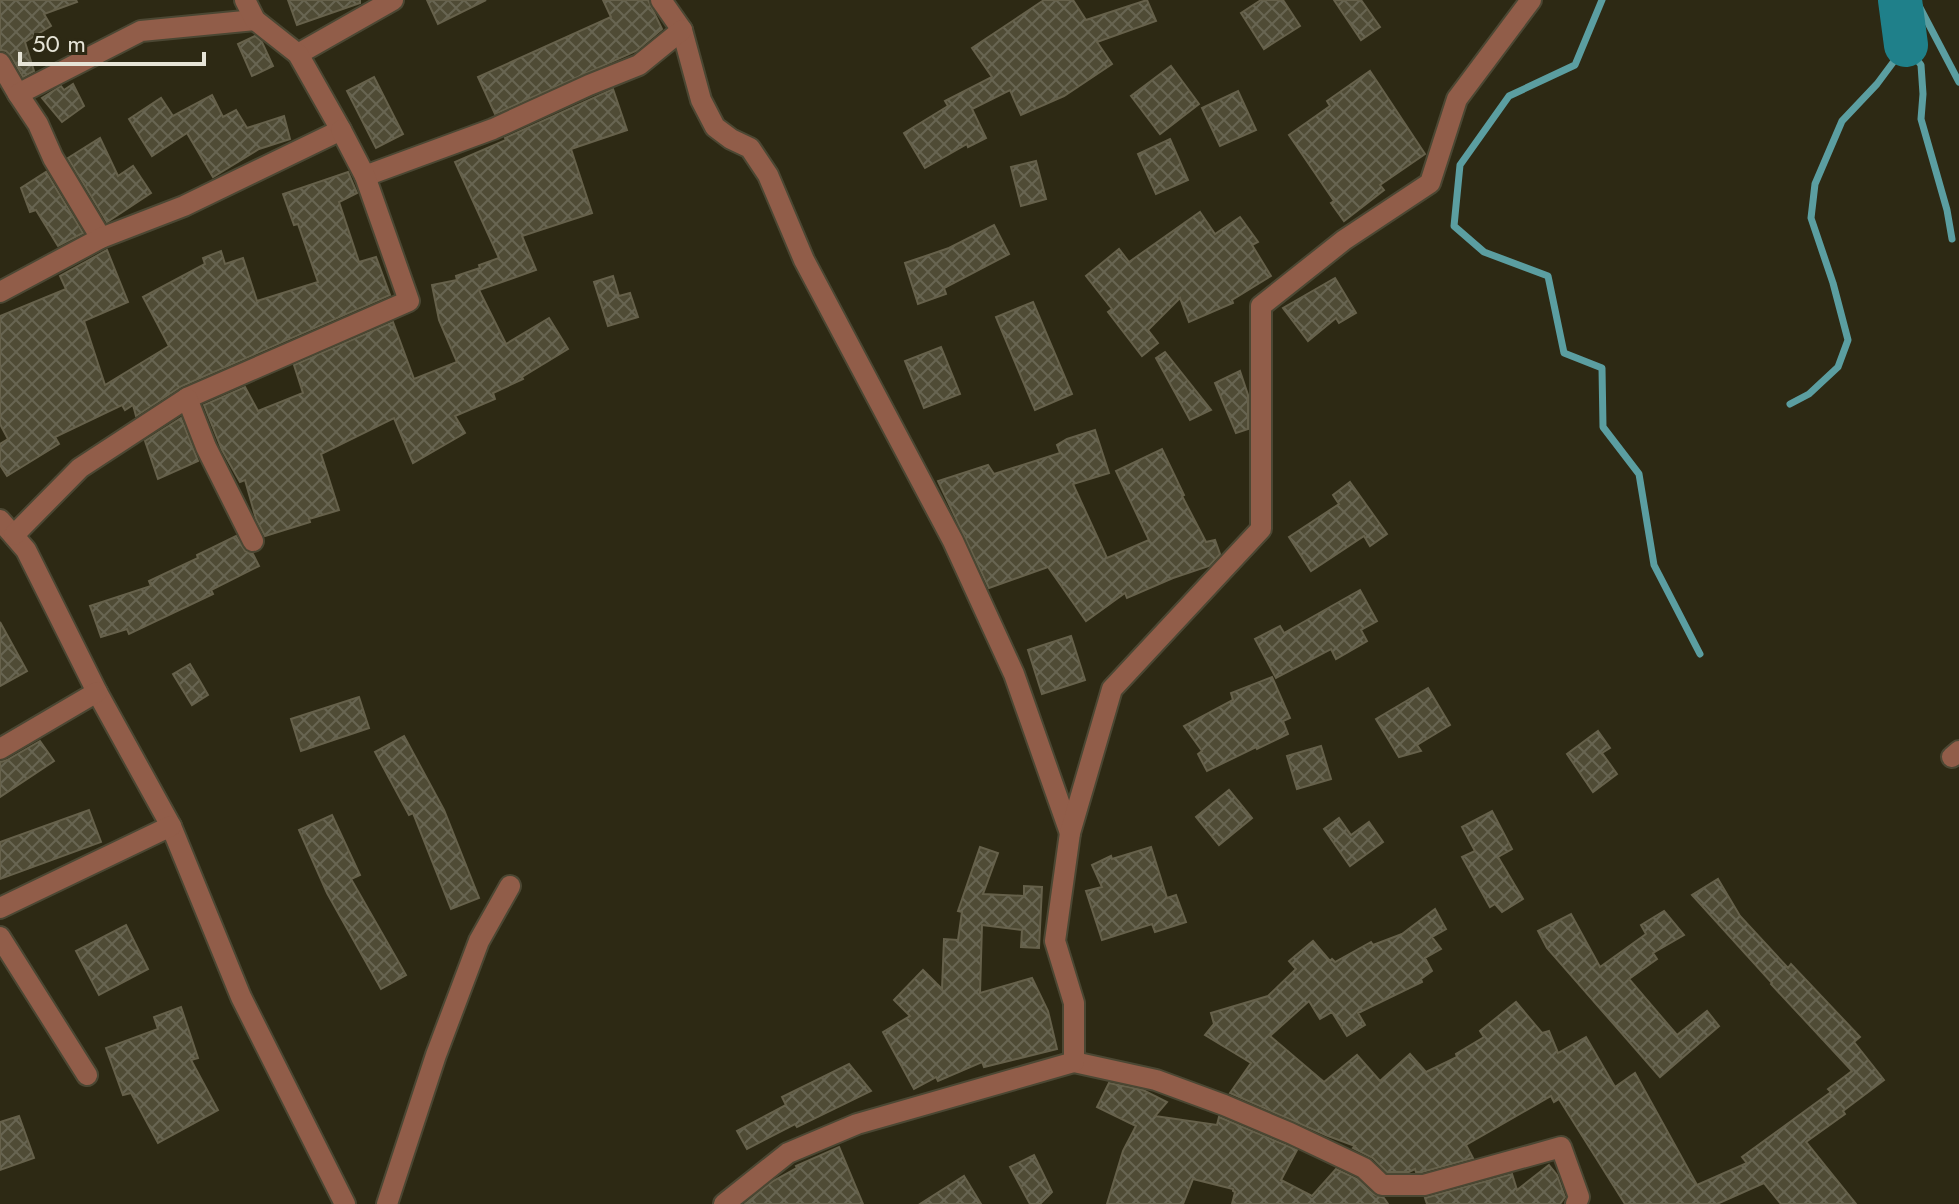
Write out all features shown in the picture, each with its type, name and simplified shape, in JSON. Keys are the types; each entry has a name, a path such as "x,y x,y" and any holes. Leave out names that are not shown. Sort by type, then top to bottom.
{"street":[{"path":"245,0 255,20 298,54 341,130 365,176 409,301 187,398 80,468 7,528 26,550 97,692 171,826 241,997 345,1204"},
{"path":"298,54 393,0"},
{"path":"661,0 682,30 701,100 715,127 750,148 768,175 804,260 953,541 1014,674 1070,833"},
{"path":"1074,1062 1074,1003 1055,941 1070,833 1112,689 1261,529 1261,306 1344,240 1430,183 1457,99 1531,0"},
{"path":"18,94 141,31 255,20"},
{"path":"365,176 493,129 639,65 682,30"},
{"path":"0,63 38,124 53,158 101,238"},
{"path":"0,292 101,238 184,206 341,130"},
{"path":"187,398 206,447 253,541"},
{"path":"0,749 97,692"},
{"path":"0,908 171,826"},
{"path":"387,1204 436,1055 479,941 510,886"},
{"path":"0,937 87,1075"},
{"path":"724,1204 788,1153 857,1124 1074,1062 1156,1080 1224,1105 1364,1168 1382,1185 1424,1185 1561,1147 1579,1197 1576,1204"}],"building":[{"path":"0,0 77,2 44,14 51,26 25,42 34,71 23,77 11,56 0,50"},
{"path":"288,0 360,0 360,3 297,25"},
{"path":"427,0 486,0 438,24"},
{"path":"603,0 648,0 662,29 636,51 495,114 478,77 611,17"},
{"path":"1044,0 1073,0 1086,20 1147,0 1156,21 1097,42 1112,64 1064,96 1021,115 1010,90 972,109 986,138 968,147 967,144 925,168 904,133 948,106 945,101 992,77 972,48"},
{"path":"1261,0 1283,0 1300,26 1264,49 1241,13"},
{"path":"1334,0 1361,0 1380,27 1361,40"},
{"path":"255,36 262,42 273,66 252,76 238,44"},
{"path":"1171,66 1199,104 1160,134 1131,96"},
{"path":"1370,71 1425,154 1380,185 1384,190 1344,221 1289,135 1330,106 1327,101"},
{"path":"374,77 403,134 376,148 347,91"},
{"path":"73,84 84,106 62,122 42,98 61,86 64,90"},
{"path":"613,89 627,130 571,149 592,213 522,236 536,270 479,290 506,344 549,318 568,349 523,379 493,393 495,399 455,416 465,433 413,463 394,418 321,454 339,510 265,536 256,519 245,480 240,482 222,450 204,405 245,387 258,411 303,393 294,365 393,322 414,379 457,362 439,320 432,285 457,280 456,276 499,258 455,162"},
{"path":"1238,91 1256,130 1220,146 1202,108"},
{"path":"212,95 223,117 236,110 247,128 284,116 290,139 259,149 213,177 187,133 152,156 129,119 161,98 173,116"},
{"path":"100,138 118,176 133,166 151,193 107,222 68,158"},
{"path":"1170,139 1188,180 1156,194 1138,154"},
{"path":"1036,161 1046,199 1021,206 1011,167"},
{"path":"46,172 83,233 58,246 36,210 30,212 21,188"},
{"path":"348,172 357,193 339,202 359,262 376,257 390,295 182,386 136,416 133,405 125,410 122,405 55,437 59,444 7,476 0,465 0,444 8,439 0,424 0,316 66,289 60,276 107,250 128,302 84,321 105,385 169,346 143,297 205,264 203,258 221,251 225,264 243,258 257,301 318,282 298,224 294,225 283,194"},
{"path":"1200,212 1215,234 1240,217 1258,242 1252,245 1271,276 1232,300 1233,303 1189,322 1180,298 1148,330 1158,343 1142,356 1108,312 1112,309 1086,276 1119,249 1129,262"},
{"path":"994,225 1009,254 944,288 946,294 918,304 905,263 949,248"},
{"path":"613,276 619,296 630,293 638,317 608,326 594,282"},
{"path":"1335,278 1356,313 1339,323 1336,318 1308,341 1283,308"},
{"path":"1033,302 1072,394 1035,410 996,317"},
{"path":"941,347 960,394 924,408 905,361"},
{"path":"1165,352 1211,410 1190,420 1156,358"},
{"path":"1240,371 1248,395 1248,429 1236,433 1215,383"},
{"path":"181,418 198,461 158,479 145,441"},
{"path":"1095,430 1109,473 1073,484 1107,558 1149,540 1116,471 1162,449 1206,542 1215,540 1220,554 1209,566 1127,598 1125,593 1086,621 1048,567 989,588 938,481 988,465 994,474 1060,453 1057,445"},
{"path":"1350,482 1387,534 1370,546 1364,536 1311,571 1289,537 1339,504 1333,495"},
{"path":"236,536 245,551 253,554 259,566 211,590 213,594 129,634 127,629 101,637 90,606 151,586 149,581"},
{"path":"1360,590 1377,621 1361,630 1367,641 1336,659 1331,649 1276,678 1255,639 1280,626 1284,633"},
{"path":"0,622 27,671 0,686"},
{"path":"1071,636 1085,680 1042,694 1028,650"},
{"path":"190,664 208,695 192,705 173,674"},
{"path":"1272,677 1290,718 1283,721 1288,734 1207,771 1198,754 1202,751 1184,726 1233,700 1231,693"},
{"path":"1428,688 1450,725 1417,745 1421,751 1399,757 1376,719"},
{"path":"359,697 369,728 301,751 291,719"},
{"path":"1598,731 1610,748 1602,753 1617,774 1593,792 1567,754"},
{"path":"404,736 444,810 479,898 451,909 413,813 409,815 375,752"},
{"path":"40,741 54,761 0,797 0,762"},
{"path":"1321,746 1331,779 1297,789 1287,756"},
{"path":"1229,790 1252,818 1219,845 1196,817"},
{"path":"89,810 101,842 0,879 0,842"},
{"path":"1492,811 1512,849 1498,857 1523,899 1502,912 1495,904 1490,907 1462,857 1475,851 1462,827"},
{"path":"332,815 360,875 351,879 406,975 381,989 327,893 299,830"},
{"path":"1339,818 1351,835 1369,822 1383,842 1350,866 1324,829"},
{"path":"980,847 998,853 983,894 1024,896 1024,886 1042,887 1039,948 1021,947 1022,930 982,925 980,993 1032,978 1048,1011 1057,1049 984,1067 982,1062 938,1081 936,1077 914,1089 883,1032 910,1016 894,1000 923,970 942,989 944,939 958,940 962,912 958,911"},
{"path":"1151,847 1167,898 1176,895 1186,922 1155,932 1152,924 1102,940 1086,891 1102,887 1092,865 1111,856 1112,859"},
{"path":"1718,879 1740,916 1788,968 1791,964 1860,1037 1854,1042 1884,1080 1806,1142 1856,1204 1781,1204 1764,1183 1717,1204 1625,1204 1559,1099 1554,1102 1551,1096 1466,1145 1473,1158 1422,1172 1415,1169 1387,1172 1373,1158 1353,1148 1355,1146 1230,1093 1251,1063 1205,1035 1214,1024 1211,1013 1268,996 1296,969 1289,961 1313,941 1330,961 1335,962 1371,942 1373,945 1402,934 1435,909 1446,929 1432,937 1441,949 1425,958 1432,971 1421,979 1422,982 1358,1013 1365,1025 1347,1036 1332,1012 1320,1019 1309,1001 1270,1036 1324,1082 1357,1055 1380,1081 1410,1054 1426,1072 1457,1057 1456,1054 1484,1037 1480,1031 1516,1002 1542,1033 1549,1031 1558,1053 1586,1037 1615,1087 1635,1073 1697,1185 1747,1163 1742,1157 1831,1092 1828,1089 1852,1071 1692,895"},
{"path":"1664,911 1684,935 1653,953 1657,959 1629,979 1677,1035 1707,1011 1719,1026 1660,1077 1547,948 1538,931 1571,914 1600,967 1646,934 1641,925"},
{"path":"126,925 148,969 99,995 76,951"},
{"path":"181,1007 198,1058 191,1060 218,1110 158,1143 131,1093 123,1095 106,1048 158,1029 154,1017"},
{"path":"849,1064 871,1091 747,1149 737,1131 786,1105 782,1097"},
{"path":"1109,1083 1143,1090 1167,1102 1155,1116 1217,1125 1219,1117 1297,1150 1281,1180 1312,1196 1336,1169 1357,1179 1388,1204 1232,1204 1233,1189 1193,1179 1183,1204 1107,1204 1123,1151 1136,1126 1097,1107"},
{"path":"19,1116 34,1158 0,1170 0,1122"},
{"path":"839,1147 863,1204 745,1204 796,1166"},
{"path":"1034,1155 1052,1192 1040,1204 1030,1204 1010,1167"},
{"path":"1549,1165 1557,1175 1565,1197 1560,1204 1427,1204 1425,1198 1512,1174 1517,1190"},
{"path":"964,1176 981,1204 920,1204"}],"waterway":[{"path":"1602,0 1575,65 1509,96 1460,165 1454,226 1484,252 1548,276 1564,353 1602,368 1603,427 1639,474 1654,565 1700,654"},
{"path":"1900,0 1906,45"},
{"path":"1916,0 1959,82"},
{"path":"1790,404 1809,394 1838,367 1848,340 1811,218 1815,184 1842,121 1877,84 1906,45 1921,65 1921,119 1947,210 1952,239"}]}
